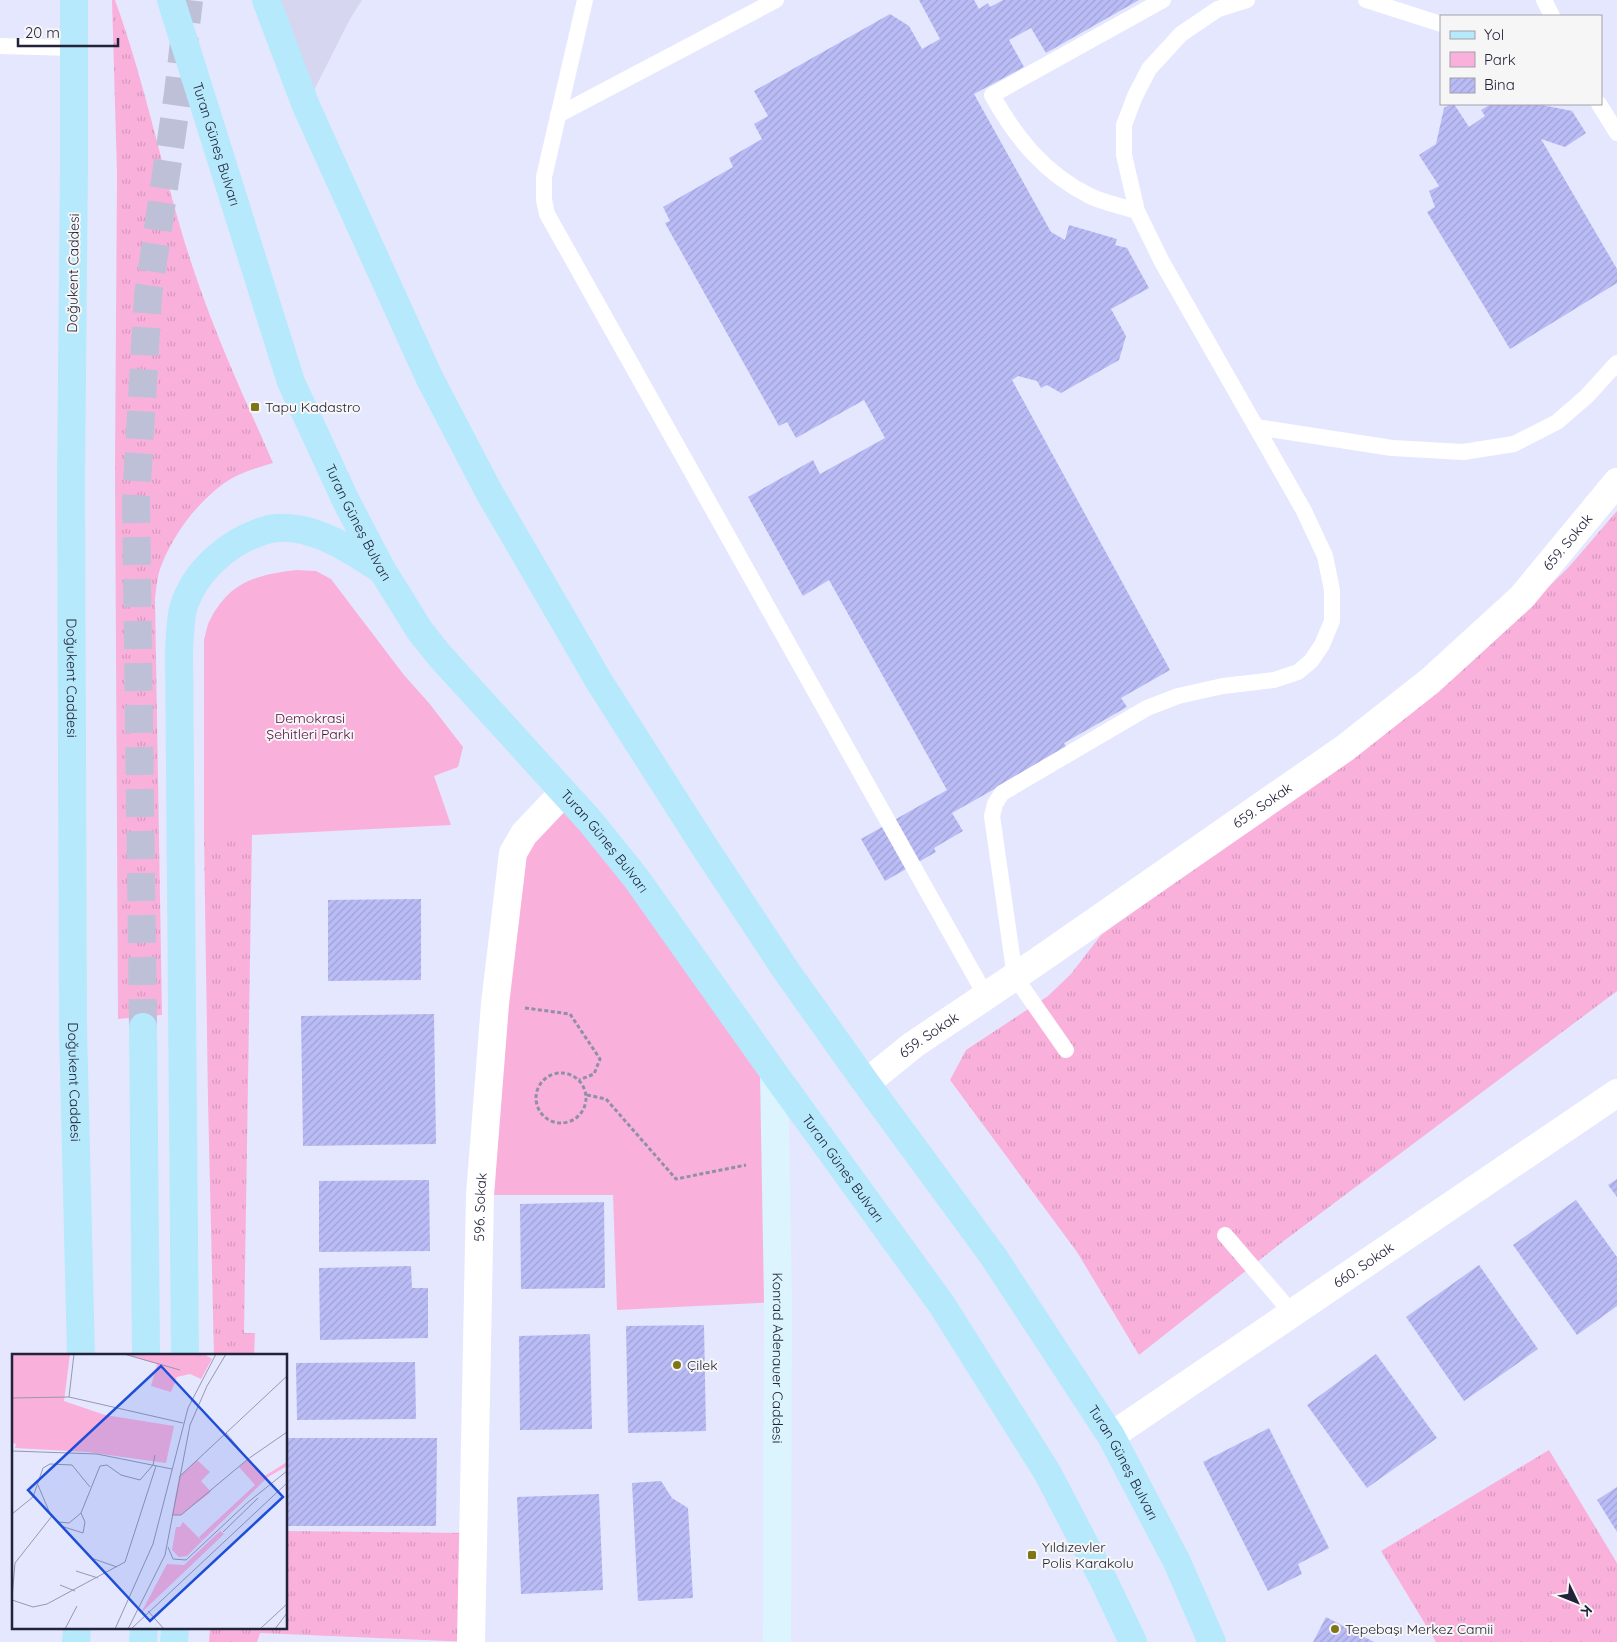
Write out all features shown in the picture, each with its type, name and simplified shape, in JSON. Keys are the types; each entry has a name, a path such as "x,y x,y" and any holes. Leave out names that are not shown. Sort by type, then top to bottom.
{"main road":[{"name":"Doğukent Caddesi","path":"74,0 71,482 73,1028 81,1354"},
{"name":"Turan Güneş Bulvarı","path":"171,0 292,382 346,501 382,570 420,631 590,821 636,878 953,1322 1047,1472 1103,1579 1133,1642"},
{"name":"Turan Güneş Bulvarı","path":"266,0 306,106 429,376 489,492 600,683 785,969 993,1256 1111,1436 1177,1562 1212,1642"},
{"path":"185,1354 179,651 183,609 197,579 218,555 240,542 267,530 288,528 318,534 338,543 382,570"},
{"path":"143,1027 146,1354"},
{"name":"Konrad Adenauer Caddesi","path":"774,1073 776,1158 777,1642"}],"street":[{"name":"659. Sokak","path":"866,1083 913,1045 1345,748 1430,681 1522,597 1617,482"},
{"name":"596. Sokak","path":"471,1642 480,1195 495,1004 513,853 524,834 563,793"},
{"name":"660. Sokak","path":"1111,1436 1617,1093"}],"lane":[{"path":"585,0 544,177 544,200 547,214 986,996"},
{"path":"558,115 776,0"},
{"path":"1137,211 1091,196 1060,180 1030,152 1004,118 992,96 1163,0"},
{"path":"1066,1050 1014,977 992,816 994,804 1002,793 1147,708 1178,696 1223,686 1274,680 1298,672 1311,661 1322,645 1332,621 1332,590 1325,556 1304,511 1162,262 1137,211 1124,155 1124,125 1135,96 1149,69 1181,34 1218,9 1244,0"},
{"path":"1366,0 1440,24"},
{"path":"1544,0 1552,15"},
{"path":"0,46 74,48"},
{"path":"1600,105 1617,133"},
{"path":"1256,427 1401,448 1463,452 1514,444 1557,422 1587,396 1617,363"},
{"path":"1225,1236 1292,1314"}],"path":[{"path":"495,1004 570,1014 600,1059 594,1074 579,1080"},
{"path":"564,1073 579,1080 587,1096 583,1111 571,1121 563,1123 548,1120 538,1107 537,1092 541,1084 547,1078 564,1073"},
{"path":"587,1096 606,1099 676,1179 776,1158"}],"shaded area":[{"path":"267,0 362,0 350,19 306,106"}],"green space":[{"path":"112,0 115,0 128,37 192,265 221,343 273,463 247,471 223,484 213,492 185,522 171,545 159,572 155,599 162,1015 118,1019 115,470 117,174"},
{"path":"1617,511 1617,991 1285,1240 1139,1355 1077,1252 950,1080 966,1050 1048,996 1071,974 1101,935 1361,748 1536,599 1568,568"},
{"name":"Demokrasi Şehitleri Parkı","path":"296,570 316,571 331,579 404,675 429,703 463,747 458,767 434,776 451,825 252,835 204,835 204,640 208,623 227,596 236,588 246,582 269,574"},
{"path":"563,793 774,1073 778,1302 617,1310 613,1195 480,1195 513,853"},
{"path":"204,835 252,835 244,1333 255,1333 254,1354 214,1354"},
{"path":"1549,1450 1617,1563 1617,1642 1436,1642 1381,1551"},
{"path":"288,1531 472,1533 471,1642 260,1633 257,1642 209,1642 210,1630 288,1630"}],"building":[{"path":"919,0 974,0 979,9 988,3 990,7 1003,0 1139,0 1046,53 1031,28 1009,40 1024,67 974,94 1051,232 1065,240 1069,225 1117,239 1115,245 1127,248 1149,288 1111,309 1126,336 1119,360 1061,393 1047,385 1041,388 1037,381 1018,376 1012,380 1170,670 1121,698 1127,707 1064,743 1067,748 952,813 963,831 934,848 936,852 885,881 861,839 947,790 829,580 803,596 748,497 813,460 820,474 885,438 864,400 796,438 787,422 779,426 665,223 670,221 663,207 733,167 729,158 762,139 754,124 768,116 754,91 890,14 909,26 922,49 940,39"},
{"path":"1455,105 1469,127 1485,116 1481,110 1489,105 1542,105 1572,111 1586,133 1565,147 1541,139 1617,269 1617,283 1510,349 1427,212 1435,207 1429,191 1439,186 1419,155 1436,144 1444,108"},
{"path":"421,899 421,980 328,981 328,900"},
{"path":"434,1014 436,1144 303,1146 301,1016"},
{"path":"1617,1179 1617,1197 1608,1185"},
{"path":"429,1180 430,1251 319,1252 319,1181"},
{"path":"1576,1200 1617,1257 1617,1306 1577,1335 1513,1245"},
{"path":"604,1202 605,1288 521,1289 520,1204"},
{"path":"1479,1265 1538,1349 1464,1401 1406,1317"},
{"path":"411,1266 412,1288 428,1288 428,1338 320,1340 319,1268"},
{"path":"704,1325 706,1431 628,1433 626,1326"},
{"path":"590,1334 592,1429 520,1430 519,1336"},
{"path":"1376,1354 1437,1438 1367,1488 1307,1405"},
{"path":"415,1362 416,1419 297,1420 296,1363"},
{"path":"1269,1428 1329,1548 1298,1564 1302,1574 1268,1591 1203,1462"},
{"path":"288,1438 437,1438 436,1526 288,1526"},
{"path":"661,1481 672,1498 688,1508 693,1598 638,1601 632,1483"},
{"path":"1617,1487 1617,1532 1597,1500"},
{"path":"599,1494 603,1590 521,1594 517,1497"},
{"name":"Tepebaşı Merkez Camii","path":"1326,1617 1374,1642 1313,1642"}],"tunnel":[{"path":"143,1027 136,500 148,296 178,93 189,0"}],"place":[{"name":"Tapu Kadastro","path":"255,407"},
{"name":"Çilek","path":"677,1365"},
{"name":"Yıldızevler Polis Karakolu","path":"1032,1555"},
{"name":"Tepebaşı Merkez Camii","path":"1335,1629"}]}
